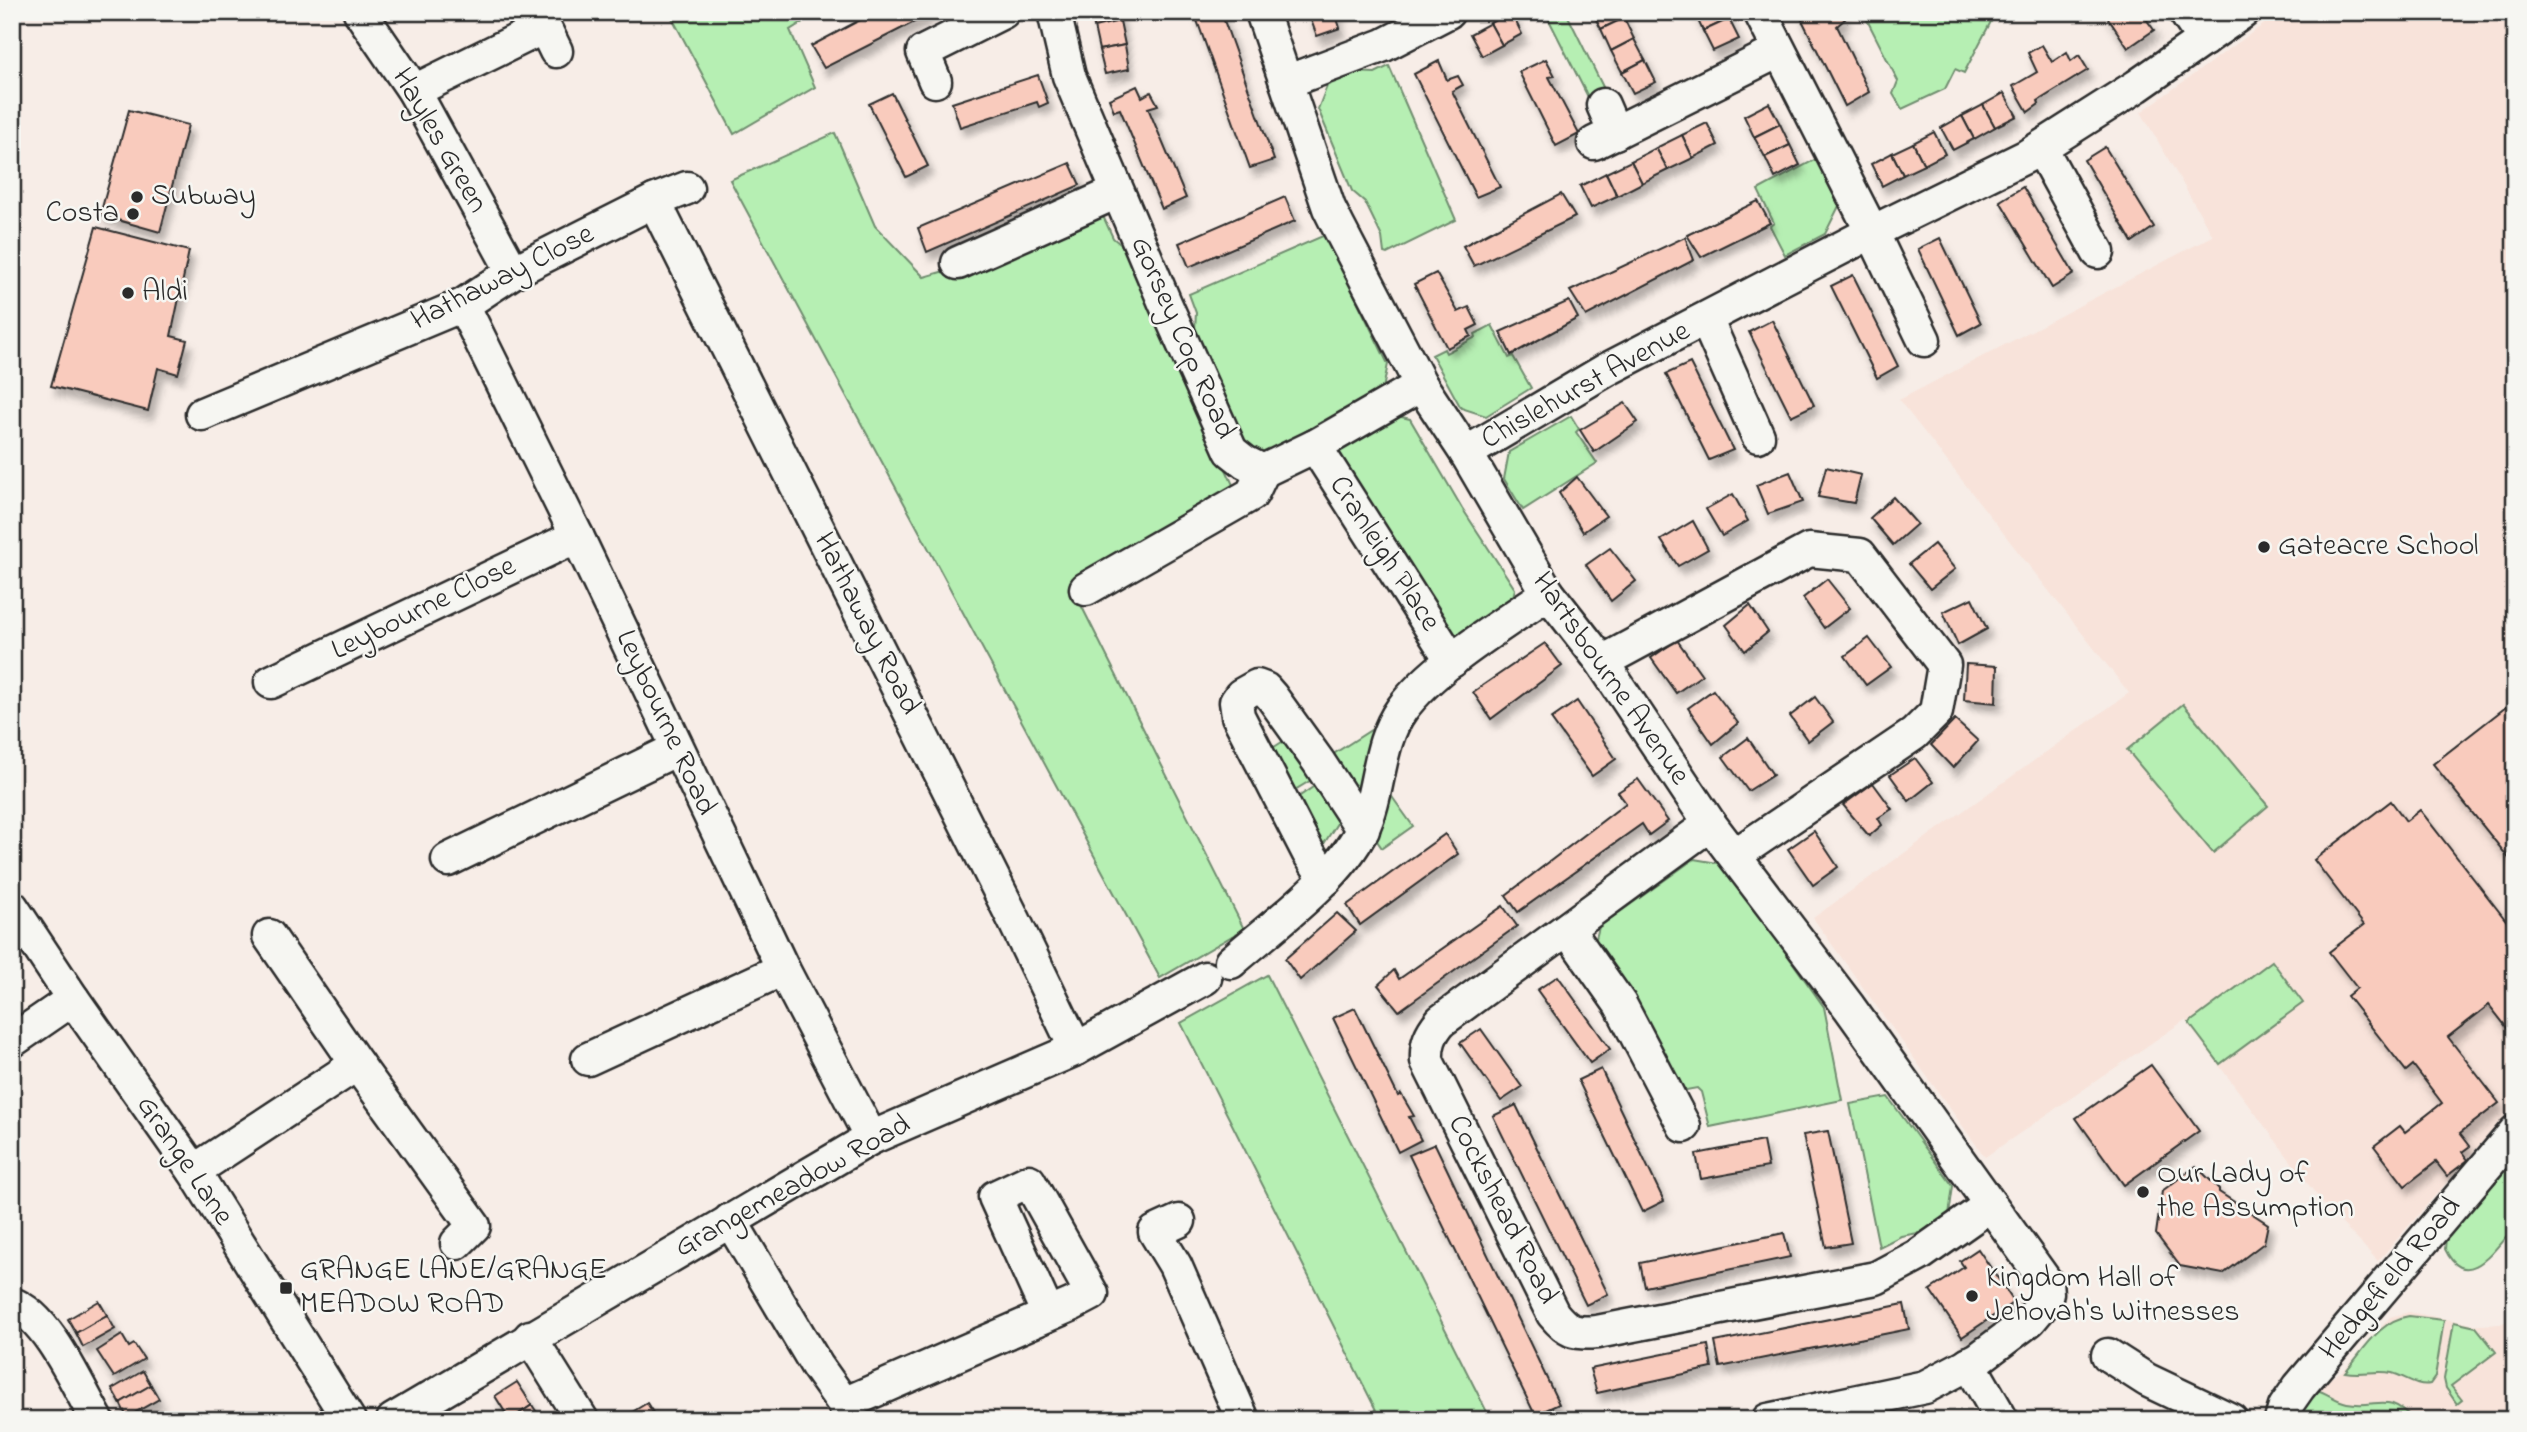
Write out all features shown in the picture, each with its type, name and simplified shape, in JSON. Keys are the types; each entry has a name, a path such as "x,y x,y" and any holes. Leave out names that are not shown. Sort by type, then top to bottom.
{"street":[{"name":"Hayles Green","path":"360,12 414,91 513,272"},
{"path":"935,81 923,52 1003,12"},
{"name":"Gorsey Cop Road","path":"1054,12 1069,76 1231,451 1263,471"},
{"name":"Hartsbourne Avenue","path":"1262,12 1329,208 1421,385 1466,453 1548,593 1602,662 1710,824 1852,1011 2043,1275 2047,1293 2041,1309 2030,1320 1969,1363"},
{"path":"1286,82 1384,44 1448,12"},
{"path":"1760,12 1924,340"},
{"path":"2185,12 2204,40"},
{"name":"Chislehurst Avenue","path":"1466,453 1606,370 2041,148 2243,12"},
{"path":"414,91 545,30"},
{"path":"1604,127 1779,51"},
{"path":"2041,148 2098,252"},
{"name":"Hathaway Close","path":"202,414 463,305 513,272 654,201 687,188"},
{"path":"958,263 1117,192"},
{"name":"Hathaway Road","path":"654,201 1076,1049"},
{"name":"Leybourne Road","path":"463,305 577,536 783,969 871,1138"},
{"name":"Chislehurst Avenue","path":"1706,319 1758,436"},
{"path":"1086,589 1252,494 1263,471 1315,446 1421,385"},
{"name":"Cranleigh Place","path":"1315,446 1452,661"},
{"name":"Leybourne Close","path":"271,682 577,536"},
{"path":"1602,662 1809,551 1860,555 1944,665 1936,712 1914,734 1735,855"},
{"name":"Grangemeadow Road","path":"393,1420 871,1138 1076,1049 1218,970 1326,879 1345,859 1363,830 1392,727 1410,699 1452,661 1548,593"},
{"path":"1326,879 1308,852 1238,716 1236,702 1241,695 1257,687 1265,689 1318,761 1363,830"},
{"path":"448,860 677,749"},
{"name":"Cockshead Road","path":"1710,824 1441,1021 1431,1033 1426,1047 1427,1061 1553,1314 1564,1327 1579,1334 1597,1332 1876,1278 1919,1255 1990,1205"},
{"name":"Grange Lane","path":"12,907 194,1171 349,1420"},
{"path":"1568,930 1620,1004 1684,1126"},
{"path":"269,936 474,1226 457,1243"},
{"path":"588,1059 783,969"},
{"path":"12,1041 73,999"},
{"path":"194,1171 357,1064"},
{"name":"Hedgefield Road","path":"2276,1418 2299,1387 2515,1132"},
{"path":"730,1220 817,1366 844,1404 1048,1314 1092,1294 1029,1181 995,1197 1048,1314"},
{"path":"1179,1221 1155,1232 1175,1265 1243,1420"},
{"path":"12,1304 24,1308 42,1325 97,1420"},
{"path":"530,1337 582,1420"},
{"path":"2108,1355 2147,1380 2231,1420"},
{"path":"1768,1420 1925,1387 1969,1363 2002,1420"}],"shaded area":[{"name":"Gateacre School","path":"2281,12 2515,12 2515,1104 2378,1261 2324,1205 2185,1020 1985,1157 1813,918 2129,693 1899,400 2213,236 2141,112"},
{"path":"2409,1312 2478,1325 2500,1324 2515,1318 2515,1420 2294,1420 2312,1390 2345,1369 2390,1317"}],"green space":[{"path":"669,12 819,12 790,30 815,87 734,134"},
{"path":"1545,12 1566,12 1606,93 1590,101"},
{"path":"1863,12 1996,12 1964,73 1955,69 1945,89 1902,109 1893,94 1898,81"},
{"path":"1389,66 1456,220 1387,254 1384,253 1382,237 1365,202 1352,191 1318,109 1329,81 1354,72 1375,73"},
{"path":"835,133 875,226 924,277 958,267 1098,205 1113,238 1126,249 1239,498 1078,599 1244,929 1160,978 730,180"},
{"path":"1816,159 1839,206 1825,234 1785,255 1770,226 1774,223 1758,190"},
{"path":"1325,235 1388,364 1383,389 1273,453 1260,454 1246,444 1195,329 1196,313 1189,294"},
{"path":"1492,325 1509,358 1513,356 1531,388 1486,416 1461,408 1432,355 1444,349 1446,353"},
{"path":"1397,416 1410,419 1462,508 1515,589 1512,601 1457,639 1450,636 1338,455 1338,450"},
{"path":"1571,416 1579,429 1576,432 1597,463 1523,510 1504,479 1509,452"},
{"path":"2183,704 2268,806 2213,853 2127,750"},
{"path":"1374,728 1358,794 1331,759 1335,753"},
{"path":"1285,740 1313,779 1293,791 1271,749"},
{"path":"1316,785 1341,817 1318,853 1297,798"},
{"path":"1390,794 1413,826 1382,848 1375,838 1382,825"},
{"path":"1694,859 1723,864 1824,1007 1842,1100 1710,1127 1701,1092 1697,1088 1681,1091 1593,950 1599,927"},
{"path":"2272,961 2303,1003 2220,1064 2189,1023"},
{"path":"1267,975 1491,1420 1381,1420 1181,1023"},
{"path":"1888,1097 1953,1186 1949,1215 1924,1232 1901,1236 1879,1247 1850,1104"},
{"path":"2515,1165 2515,1226 2481,1263 2463,1268 2454,1262 2445,1249 2446,1238 2505,1168"},
{"path":"2409,1316 2444,1320 2435,1377 2430,1384 2415,1383 2392,1373 2345,1372 2389,1323"},
{"path":"2454,1322 2476,1327 2496,1352 2451,1386 2462,1400 2457,1404 2446,1388 2444,1379"},
{"path":"2316,1390 2347,1403 2389,1403 2414,1420 2395,1420 2392,1417 2388,1420 2375,1420 2370,1413 2362,1420 2294,1420"}],"building":[{"path":"875,12 934,12 824,68 811,46"},
{"path":"1092,12 1118,12 1120,21 1094,27"},
{"path":"1194,12 1221,12 1274,160 1250,168"},
{"path":"1308,12 1342,12 1336,15 1340,28 1317,36"},
{"path":"1511,12 1522,34 1502,45 1490,23"},
{"path":"1592,12 1621,12 1624,18 1601,29"},
{"path":"1694,12 1726,12 1729,19 1703,31"},
{"path":"1798,12 1829,12 1830,15 1842,12 1845,19 1837,26 1869,92 1845,106"},
{"path":"2104,12 2141,12 2154,30 2128,48"},
{"path":"1624,18 1634,39 1611,51 1601,29"},
{"path":"1729,19 1739,39 1713,51 1703,31"},
{"path":"1120,21 1125,45 1099,50 1094,27"},
{"path":"1490,23 1502,45 1482,56 1470,34"},
{"path":"1634,39 1645,60 1622,72 1611,51"},
{"path":"1125,45 1129,69 1105,74 1099,50"},
{"path":"2042,45 2052,62 2067,52 2071,61 2079,55 2088,70 2038,101 2039,104 2028,112 2013,86 2037,72 2028,53"},
{"path":"1546,59 1555,76 1549,77 1579,134 1556,146 1519,72"},
{"path":"1645,60 1656,82 1633,93 1622,72"},
{"path":"1439,61 1447,80 1458,76 1463,85 1452,91 1500,187 1476,197 1414,74"},
{"path":"1038,75 1048,103 1039,107 1037,102 960,127 952,103"},
{"path":"1137,86 1142,97 1151,92 1158,105 1148,108 1186,198 1162,209 1120,109 1114,111 1109,99"},
{"path":"892,93 928,166 906,177 869,104"},
{"path":"2004,93 2017,116 1995,127 1983,105"},
{"path":"1769,103 1780,124 1754,137 1744,116"},
{"path":"1983,105 1995,127 1974,139 1962,116"},
{"path":"129,110 188,125 160,232 100,215"},
{"path":"1962,116 1974,139 1953,150 1941,128"},
{"path":"1707,123 1718,145 1693,158 1682,135"},
{"path":"1780,124 1790,145 1765,157 1754,137"},
{"path":"1934,132 1945,154 1924,165 1913,143"},
{"path":"1682,135 1693,158 1668,170 1656,148"},
{"path":"1913,143 1924,165 1903,175 1892,153"},
{"path":"1790,145 1800,165 1775,178 1765,157"},
{"path":"2105,147 2154,227 2132,242 2084,160"},
{"path":"1656,148 1668,170 1642,183 1631,161"},
{"path":"1892,153 1903,175 1882,186 1871,164"},
{"path":"1631,161 1642,183 1617,196 1606,173"},
{"path":"1070,163 1080,185 927,252 918,228"},
{"path":"1606,173 1617,196 1591,208 1580,186"},
{"path":"2023,187 2074,274 2052,288 2000,201"},
{"path":"1561,194 1575,217 1474,266 1463,246"},
{"path":"1285,197 1295,221 1189,267 1179,243"},
{"path":"1758,201 1770,223 1701,257 1687,235"},
{"name":"Aldi","path":"96,227 189,251 171,336 187,340 178,374 158,368 148,411 51,386"},
{"path":"1685,237 1694,260 1586,316 1570,291"},
{"path":"1940,238 1981,323 1959,335 1918,249"},
{"path":"1436,273 1458,312 1469,307 1478,325 1468,330 1471,336 1447,348 1414,284"},
{"path":"1853,275 1898,366 1877,378 1831,286"},
{"path":"1569,301 1578,318 1511,355 1500,332"},
{"path":"1772,320 1814,405 1791,416 1749,332"},
{"path":"1690,363 1733,450 1709,460 1666,374"},
{"path":"1625,403 1638,422 1594,452 1580,430"},
{"path":"1826,467 1861,475 1854,503 1818,497"},
{"path":"1790,472 1803,502 1768,514 1756,485"},
{"path":"1577,477 1606,516 1583,532 1559,493"},
{"path":"1733,494 1748,521 1722,536 1706,509"},
{"path":"1893,497 1917,524 1893,545 1870,518"},
{"path":"1693,521 1708,549 1678,566 1661,540"},
{"path":"1934,544 1955,569 1930,589 1909,564"},
{"path":"1610,548 1636,581 1611,601 1586,565"},
{"path":"1827,579 1850,608 1824,628 1803,598"},
{"path":"1972,598 1987,629 1958,645 1943,612"},
{"path":"1750,605 1768,632 1745,651 1726,625"},
{"path":"1869,638 1891,667 1866,685 1845,656"},
{"path":"1677,640 1702,675 1676,693 1651,658"},
{"path":"1545,643 1562,666 1491,719 1473,692"},
{"path":"1966,664 1997,666 1996,703 1964,700"},
{"path":"1713,690 1738,723 1713,744 1688,708"},
{"path":"1815,697 1833,722 1808,741 1790,716"},
{"path":"2515,700 2515,866 2433,764"},
{"path":"1577,701 1616,759 1592,776 1551,719"},
{"path":"1955,720 1978,741 1953,768 1931,745"},
{"path":"1748,738 1773,775 1748,791 1723,757"},
{"path":"1915,758 1933,782 1909,801 1890,775"},
{"path":"1638,779 1668,821 1649,835 1642,824 1518,912 1506,895 1626,803 1618,792"},
{"path":"1873,783 1892,809 1878,818 1882,825 1869,836 1843,805"},
{"path":"2391,801 2406,821 2420,810 2515,932 2515,1038 2489,1005 2448,1037 2499,1103 2460,1133 2470,1146 2462,1152 2468,1160 2447,1176 2436,1162 2405,1186 2374,1146 2400,1126 2405,1132 2442,1103 2413,1065 2406,1071 2347,996 2357,988 2329,952 2364,925 2314,860"},
{"path":"1814,831 1838,867 1813,885 1788,849"},
{"path":"1445,834 1458,854 1360,925 1347,905"},
{"path":"1503,906 1517,926 1399,1011 1378,985 1394,970 1399,979"},
{"path":"1337,913 1356,931 1300,980 1285,959"},
{"path":"1558,976 1610,1049 1590,1063 1537,990"},
{"path":"1355,1008 1398,1096 1401,1094 1414,1116 1409,1117 1421,1140 1398,1152 1333,1018"},
{"path":"1481,1029 1522,1087 1501,1101 1460,1043"},
{"path":"2151,1065 2199,1131 2124,1185 2076,1118"},
{"path":"1601,1069 1664,1201 1642,1212 1578,1080"},
{"path":"1516,1105 1608,1294 1586,1305 1493,1116"},
{"path":"1828,1131 1851,1243 1826,1247 1803,1135"},
{"path":"1763,1141 1768,1167 1701,1179 1696,1154"},
{"path":"1435,1144 1559,1404 1535,1415 1409,1155"},
{"path":"2196,1166 2219,1192 2268,1224 2264,1243 2223,1274 2180,1266 2156,1234 2162,1191"},
{"path":"1784,1233 1790,1257 1645,1287 1640,1263"},
{"name":"Kingdom Hall of Jehovah's Witnesses","path":"1978,1249 2014,1302 1962,1337 1930,1290 1964,1267 1960,1261"},
{"path":"99,1301 107,1315 76,1333 68,1319"},
{"path":"1904,1304 1909,1329 1720,1367 1715,1342"},
{"path":"107,1315 115,1329 83,1347 76,1333"},
{"path":"122,1335 129,1347 134,1344 144,1359 114,1377 97,1351"},
{"path":"1708,1345 1712,1368 1597,1393 1590,1369"},
{"path":"143,1371 151,1385 120,1403 112,1389"},
{"path":"517,1382 532,1405 510,1420 495,1396"},
{"path":"151,1385 159,1399 127,1417 120,1403"},
{"path":"647,1403 657,1419 626,1420 624,1417"},
{"path":"532,1405 542,1420 510,1420"}],"place":[{"name":"Subway","path":"137,197"},
{"name":"Costa","path":"133,214"},
{"name":"Aldi","path":"128,293"},
{"name":"Gateacre School","path":"2264,547"},
{"name":"Our Lady of the Assumption","path":"2143,1192"},
{"name":"GRANGE LANE/GRANGE MEADOW ROAD","path":"286,1288"},
{"name":"Kingdom Hall of Jehovah's Witnesses","path":"1972,1296"}]}
